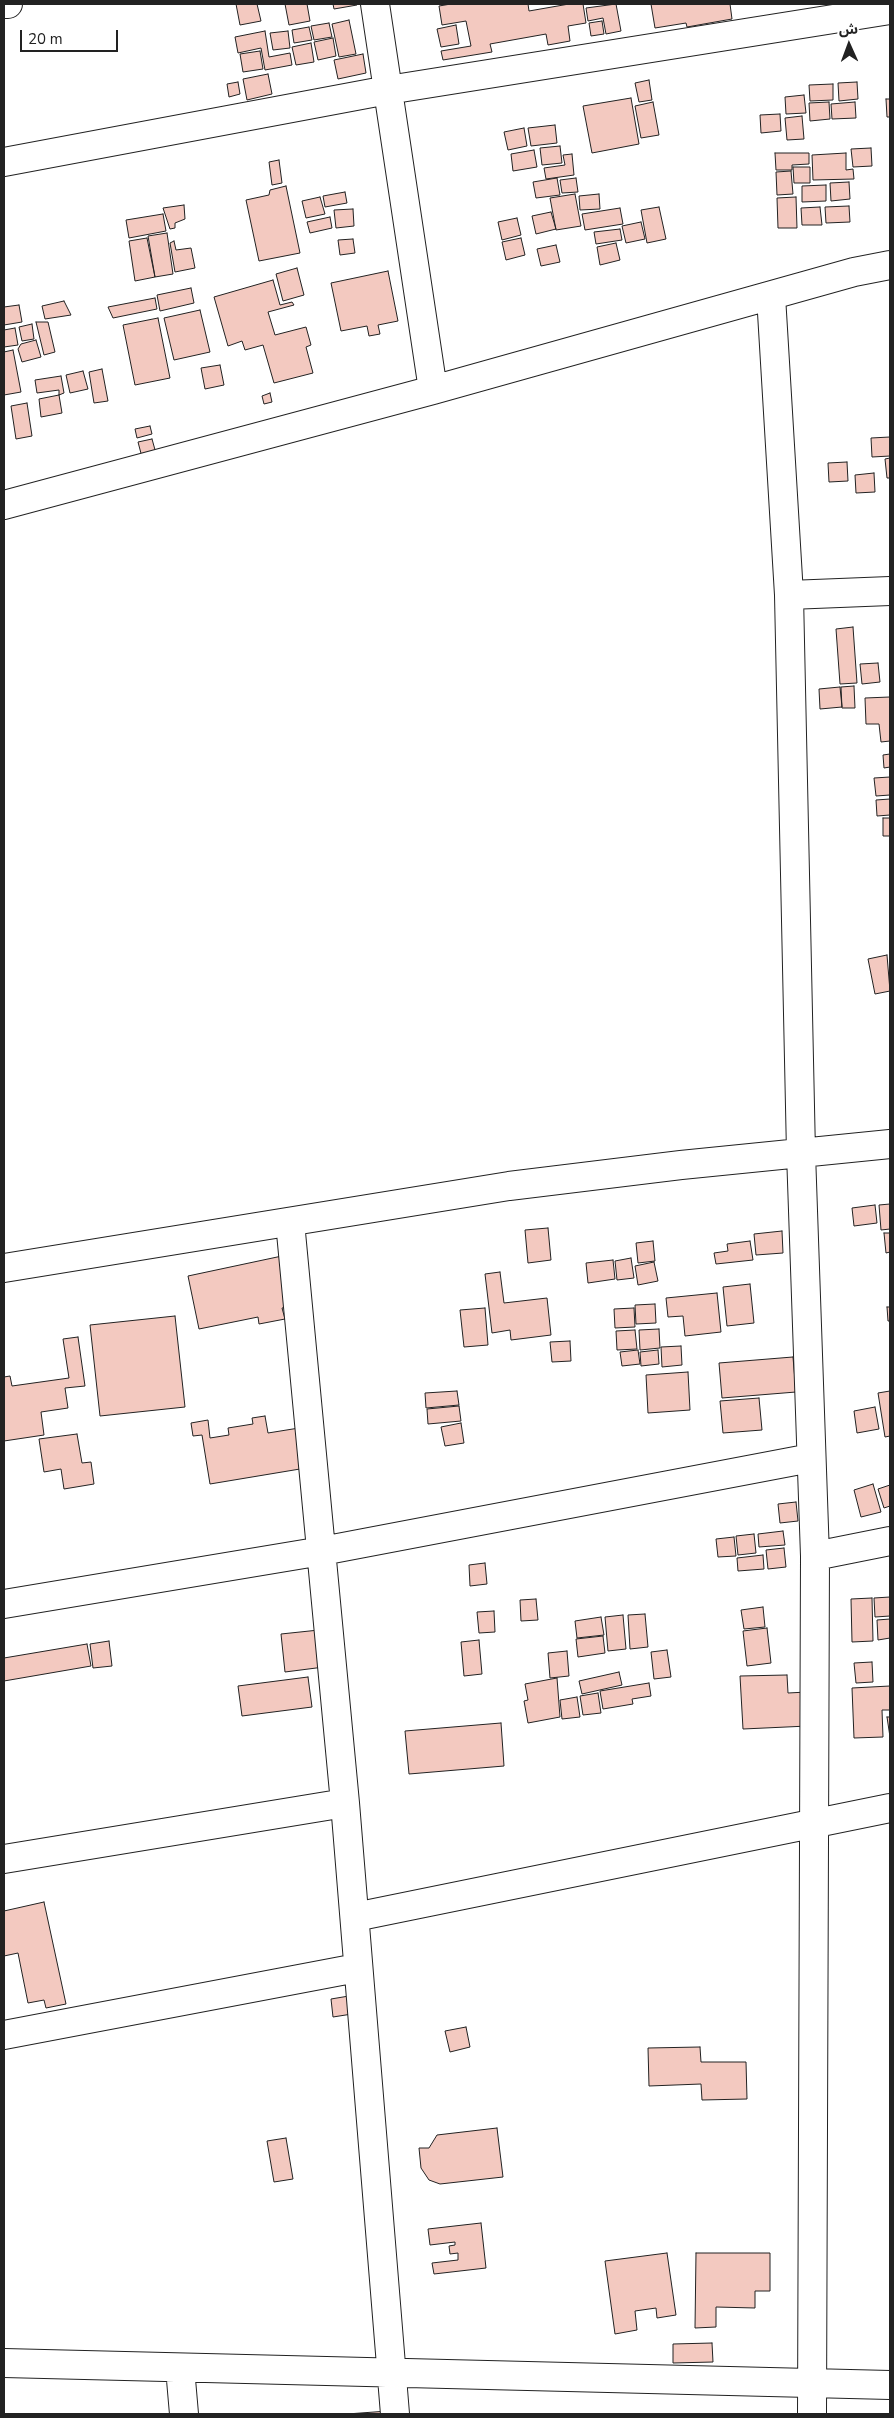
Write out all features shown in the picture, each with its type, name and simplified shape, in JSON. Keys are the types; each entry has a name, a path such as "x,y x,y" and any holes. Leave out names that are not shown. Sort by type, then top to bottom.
{"street":[{"path":"375,4 432,390"},
{"path":"4,162 388,90 890,10"},
{"path":"4,505 432,390 854,272 890,265"},
{"path":"771,296 789,594 810,1458 815,1556 812,2414"},
{"path":"789,594 890,591"},
{"path":"4,1268 509,1186 890,1144"},
{"path":"290,1222 345,1803 395,2414"},
{"path":"4,1604 322,1551 810,1458"},
{"path":"815,1556 890,1541"},
{"path":"4,1859 345,1803"},
{"path":"355,1917 890,1808"},
{"path":"4,2035 358,1968"},
{"path":"4,2363 890,2385"},
{"path":"180,2368 184,2414"}],"building":[{"path":"236,4 257,4 261,21 240,25"},
{"path":"285,4 307,4 310,21 289,25"},
{"path":"333,4 356,4 357,5 334,9"},
{"path":"451,4 528,4 529,11 569,4 583,4 586,23 568,26 570,41 548,45 546,34 490,44 492,52 443,60 441,51 471,46 466,21 442,25 439,6"},
{"path":"616,4 621,31 606,34 603,18 588,21 586,8"},
{"path":"651,4 730,4 732,19 687,27 686,23 655,28"},
{"path":"349,20 356,54 339,57 332,24"},
{"path":"602,21 604,34 591,36 589,23"},
{"path":"329,23 332,37 314,40 311,26"},
{"path":"456,25 459,44 441,47 437,29"},
{"path":"309,27 312,40 294,43 292,30"},
{"path":"265,31 269,57 290,53 292,65 265,70 261,48 238,53 235,37"},
{"path":"288,31 290,48 273,50 270,33"},
{"path":"333,38 336,56 318,60 314,42"},
{"path":"311,43 314,62 296,65 292,47"},
{"path":"260,51 263,69 243,72 240,54"},
{"path":"363,54 366,73 338,79 334,60"},
{"path":"268,74 272,94 247,100 243,79"},
{"path":"649,80 652,100 639,102 635,83"},
{"path":"238,82 240,94 229,97 227,84"},
{"path":"857,82 858,99 839,101 838,83"},
{"path":"833,84 833,100 810,101 809,85"},
{"path":"804,95 806,113 786,114 785,97"},
{"path":"631,98 639,144 592,153 583,106"},
{"path":"886,99 890,99 890,117 887,117"},
{"path":"653,102 659,135 641,138 635,106"},
{"path":"829,102 830,119 810,121 809,103"},
{"path":"855,102 856,118 832,119 831,104"},
{"path":"780,114 781,131 761,133 760,115"},
{"path":"802,116 804,139 787,140 785,118"},
{"path":"555,125 557,143 531,146 528,128"},
{"path":"524,128 527,146 508,150 504,132"},
{"path":"560,146 562,163 542,165 540,148"},
{"path":"871,148 872,166 853,167 851,149"},
{"path":"534,150 537,167 513,171 511,154"},
{"path":"775,153 809,153 809,164 792,165 792,170 776,170"},
{"path":"846,153 846,170 853,169 854,179 813,180 812,155"},
{"path":"572,154 574,175 546,179 544,168 565,165 563,155"},
{"path":"279,160 282,183 272,185 269,162"},
{"path":"793,167 810,167 810,183 794,183"},
{"path":"791,171 793,194 777,195 776,172"},
{"path":"557,178 560,195 536,198 533,182"},
{"path":"576,178 578,192 562,193 560,180"},
{"path":"849,182 850,199 831,201 830,183"},
{"path":"826,185 826,201 802,202 802,186"},
{"path":"286,186 300,253 259,261 246,200 269,195 270,190"},
{"path":"345,192 347,203 325,207 323,196"},
{"path":"575,194 581,226 556,230 550,198"},
{"path":"599,194 600,209 580,210 579,196"},
{"path":"320,197 325,214 306,218 302,201"},
{"path":"796,197 797,228 778,228 777,198"},
{"path":"184,205 185,219 175,223 175,228 170,229 163,208"},
{"path":"849,206 850,222 826,223 825,207"},
{"path":"659,207 666,239 647,243 641,210"},
{"path":"820,207 822,225 802,225 801,208"},
{"path":"620,208 623,224 585,230 582,214"},
{"path":"353,209 354,226 336,228 334,210"},
{"path":"551,212 556,229 536,234 532,216"},
{"path":"163,214 166,231 129,238 126,220"},
{"path":"330,217 332,228 310,233 307,222"},
{"path":"517,218 521,235 502,240 498,222"},
{"path":"641,222 645,239 626,243 622,226"},
{"path":"620,229 622,240 596,244 594,232"},
{"path":"167,233 173,274 155,277 148,236"},
{"path":"147,238 155,277 135,281 129,241"},
{"path":"521,238 525,255 506,260 502,242"},
{"path":"353,239 355,253 340,255 338,240"},
{"path":"174,241 176,250 191,248 195,268 175,272 170,243"},
{"path":"616,243 620,260 600,265 597,247"},
{"path":"556,245 560,262 541,266 537,249"},
{"path":"297,268 304,295 283,301 276,274"},
{"path":"388,271 398,321 378,325 380,334 369,336 367,326 341,331 331,283"},
{"path":"273,280 280,305 292,302 294,305 268,312 275,335 306,327 311,345 306,347 313,373 274,383 263,345 245,350 242,341 228,346 214,297"},
{"path":"191,288 194,303 160,311 157,295"},
{"path":"155,298 157,309 113,318 108,307"},
{"path":"64,301 71,315 45,319 42,306"},
{"path":"19,305 22,322 4,325 4,307"},
{"path":"200,310 210,352 174,360 164,318"},
{"path":"158,318 170,378 135,385 123,325"},
{"path":"36,322 48,322 55,352 44,355"},
{"path":"32,324 34,339 22,341 19,327"},
{"path":"15,328 18,345 4,347 4,330"},
{"path":"36,340 41,357 22,362 18,349 21,344"},
{"path":"13,350 21,392 4,395 4,352"},
{"path":"220,365 224,385 205,389 201,368"},
{"path":"102,369 108,401 94,403 89,372"},
{"path":"83,371 88,389 70,393 66,375"},
{"path":"61,376 64,393 59,395 59,390 37,393 35,380"},
{"path":"270,393 272,402 264,404 262,396"},
{"path":"59,395 62,413 41,417 39,399"},
{"path":"27,403 32,436 16,439 11,406"},
{"path":"150,426 152,434 137,438 135,429"},
{"path":"890,437 890,456 872,457 871,438"},
{"path":"152,439 157,457 143,461 138,442"},
{"path":"890,458 890,478 887,478 885,459"},
{"path":"847,462 848,481 829,482 828,463"},
{"path":"874,473 875,492 856,493 855,475"},
{"path":"853,627 857,683 840,684 836,629"},
{"path":"878,663 880,682 862,684 860,664"},
{"path":"854,686 855,708 842,708 841,687"},
{"path":"840,687 842,707 820,709 819,689"},
{"path":"890,697 890,741 881,742 879,724 866,724 865,698"},
{"path":"890,754 890,767 884,768 883,755"},
{"path":"890,777 890,795 876,796 874,778"},
{"path":"890,799 890,815 877,816 876,800"},
{"path":"883,818 890,818 890,836 883,836"},
{"path":"887,955 890,991 875,994 868,959"},
{"path":"890,1204 890,1229 881,1230 879,1205"},
{"path":"875,1205 877,1223 854,1226 852,1208"},
{"path":"548,1228 551,1260 528,1263 525,1230"},
{"path":"782,1231 783,1253 756,1255 754,1234"},
{"path":"884,1233 890,1233 890,1252 886,1253"},
{"path":"653,1241 655,1261 638,1263 636,1243"},
{"path":"750,1241 753,1260 716,1264 714,1253 728,1251 727,1244"},
{"path":"282,1256 293,1306 282,1308 285,1319 259,1324 258,1317 199,1329 188,1276"},
{"path":"631,1258 634,1278 617,1280 615,1261"},
{"path":"613,1260 615,1279 588,1283 586,1263"},
{"path":"654,1262 658,1281 638,1285 635,1266"},
{"path":"500,1272 504,1303 547,1298 551,1335 511,1340 510,1330 492,1333 485,1274"},
{"path":"750,1284 754,1323 727,1326 723,1287"},
{"path":"717,1293 721,1332 685,1336 683,1316 668,1317 666,1298"},
{"path":"655,1304 656,1323 636,1324 635,1305"},
{"path":"887,1307 890,1307 890,1321 888,1321"},
{"path":"485,1308 488,1345 464,1347 460,1310"},
{"path":"634,1308 635,1327 615,1328 614,1309"},
{"path":"175,1316 185,1407 100,1416 90,1325"},
{"path":"659,1329 660,1348 640,1350 639,1330"},
{"path":"635,1330 637,1349 617,1350 616,1331"},
{"path":"78,1337 85,1386 65,1388 68,1408 41,1412 44,1435 4,1441 4,1377 10,1376 12,1386 69,1378 63,1339"},
{"path":"570,1341 571,1361 552,1362 550,1342"},
{"path":"681,1346 682,1365 662,1367 661,1347"},
{"path":"638,1350 640,1364 622,1366 620,1352"},
{"path":"658,1350 659,1364 641,1366 640,1352"},
{"path":"793,1357 796,1392 722,1398 719,1363"},
{"path":"688,1372 690,1410 648,1413 646,1375"},
{"path":"457,1391 459,1405 426,1408 425,1393"},
{"path":"890,1391 890,1436 885,1437 878,1393"},
{"path":"759,1398 762,1430 723,1433 720,1401"},
{"path":"459,1406 461,1421 428,1424 427,1409"},
{"path":"875,1407 879,1429 857,1433 854,1411"},
{"path":"265,1416 268,1433 299,1428 306,1468 210,1484 202,1435 193,1436 191,1423 208,1420 210,1438 229,1435 228,1428 253,1424 252,1418"},
{"path":"461,1423 464,1443 445,1446 441,1427"},
{"path":"77,1434 82,1463 91,1462 94,1484 64,1489 61,1469 44,1472 39,1439"},
{"path":"873,1484 881,1512 861,1517 854,1490"},
{"path":"890,1485 890,1506 884,1508 878,1489"},
{"path":"796,1502 798,1521 780,1523 778,1504"},
{"path":"783,1531 785,1545 759,1547 758,1534"},
{"path":"754,1534 756,1553 738,1555 736,1536"},
{"path":"734,1537 736,1556 718,1557 716,1539"},
{"path":"784,1548 786,1567 768,1569 766,1550"},
{"path":"763,1555 764,1569 738,1571 737,1558"},
{"path":"485,1563 487,1584 470,1586 469,1565"},
{"path":"890,1597 890,1616 875,1617 874,1598"},
{"path":"872,1598 873,1641 852,1642 851,1599"},
{"path":"536,1599 538,1620 521,1621 520,1600"},
{"path":"763,1607 765,1627 744,1629 741,1610"},
{"path":"494,1611 495,1632 479,1633 477,1612"},
{"path":"645,1614 648,1647 630,1649 628,1615"},
{"path":"623,1615 626,1649 608,1651 605,1617"},
{"path":"601,1617 604,1635 577,1638 575,1621"},
{"path":"890,1619 890,1638 878,1640 877,1620"},
{"path":"767,1628 771,1663 747,1666 743,1631"},
{"path":"319,1630 324,1667 285,1672 281,1634"},
{"path":"603,1636 605,1653 578,1657 576,1639"},
{"path":"479,1640 482,1674 464,1676 461,1642"},
{"path":"109,1641 112,1666 93,1668 90,1644"},
{"path":"87,1644 91,1666 4,1681 4,1658"},
{"path":"667,1650 671,1677 654,1679 651,1652"},
{"path":"567,1651 569,1676 550,1678 548,1653"},
{"path":"872,1662 873,1682 856,1683 854,1663"},
{"path":"619,1672 622,1685 582,1694 579,1681"},
{"path":"787,1675 788,1693 807,1692 808,1726 743,1729 740,1676"},
{"path":"308,1677 312,1707 242,1716 238,1686"},
{"path":"557,1678 560,1717 528,1723 524,1701 528,1700 525,1684"},
{"path":"649,1683 651,1696 632,1699 633,1704 603,1709 600,1691"},
{"path":"890,1686 890,1710 882,1710 883,1737 854,1738 852,1688"},
{"path":"598,1693 601,1713 583,1715 580,1696"},
{"path":"577,1697 580,1717 562,1719 560,1700"},
{"path":"887,1717 890,1717 890,1737"},
{"path":"501,1723 504,1766 409,1774 405,1731"},
{"path":"44,1902 66,2004 46,2008 44,2000 28,2003 18,1953 4,1956 4,1911"},
{"path":"349,1996 352,2014 333,2017 331,1999"},
{"path":"466,2027 470,2047 450,2052 445,2031"},
{"path":"700,2047 701,2062 746,2062 747,2099 702,2100 701,2084 649,2086 648,2048"},
{"path":"497,2128 503,2177 440,2184 429,2180 421,2168 419,2148 429,2148 437,2135"},
{"path":"286,2138 293,2179 274,2182 267,2141"},
{"path":"481,2223 486,2268 434,2274 432,2263 458,2260 458,2253 450,2254 449,2246 455,2245 455,2242 430,2245 428,2229"},
{"path":"667,2253 676,2315 657,2318 656,2308 635,2311 637,2330 615,2334 605,2261"},
{"path":"696,2253 770,2253 770,2291 755,2291 755,2308 716,2307 716,2327 695,2328"},
{"path":"712,2343 713,2362 673,2363 673,2344"},
{"path":"388,2411 388,2414 347,2414"}]}
